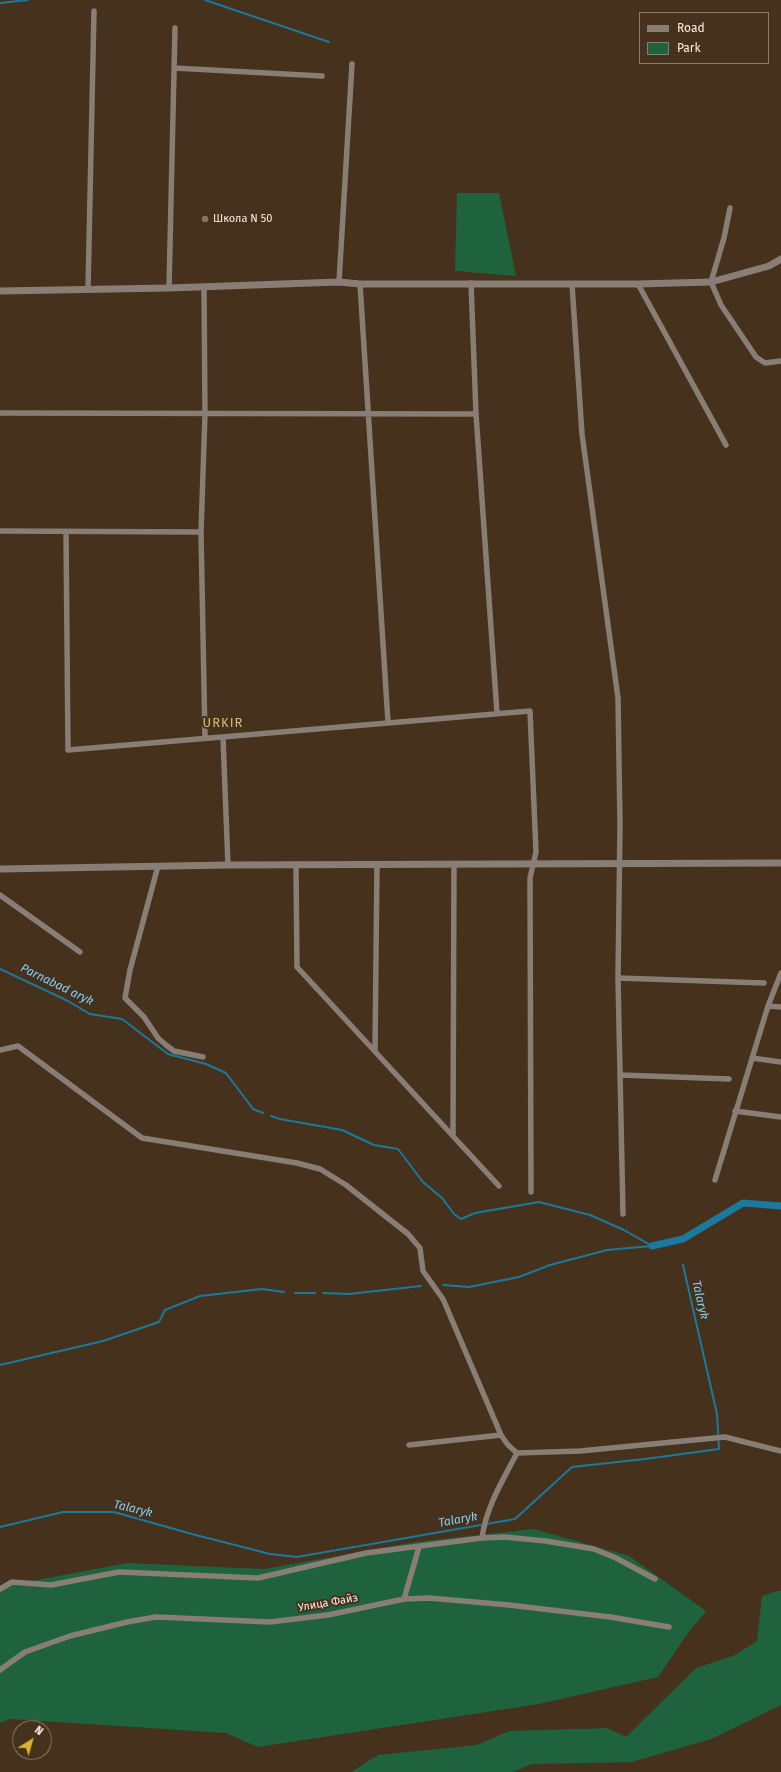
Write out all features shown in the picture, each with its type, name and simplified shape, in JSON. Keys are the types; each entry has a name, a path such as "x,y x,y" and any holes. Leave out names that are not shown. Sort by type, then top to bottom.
{"street":[{"path":"88,290 94,11"},
{"path":"169,288 175,28"},
{"path":"339,282 352,64"},
{"path":"174,68 322,76"},
{"path":"730,208 724,238 711,282 721,305 756,357 765,363 781,361"},
{"path":"0,291 169,288 339,282 360,284 638,284 711,282 769,266 781,259"},
{"path":"471,283 476,414 497,713"},
{"path":"360,284 388,722"},
{"path":"572,284 582,434 618,698 620,862 618,978 623,1214"},
{"path":"638,284 726,446"},
{"path":"204,287 205,414 201,532 205,738"},
{"path":"0,413 476,414"},
{"path":"0,531 201,532"},
{"path":"66,532 68,750 530,711 536,852 530,878 531,1192"},
{"path":"223,737 228,865"},
{"path":"0,869 228,865 296,866 620,862 781,863"},
{"path":"453,1136 454,864"},
{"path":"375,1051 377,865"},
{"path":"158,866 130,970 125,998 144,1017 158,1038 166,1045 174,1051 203,1057"},
{"path":"296,866 297,968 499,1186"},
{"path":"0,894 80,952"},
{"path":"715,1180 768,1006 781,973"},
{"path":"618,978 764,983"},
{"path":"768,1006 781,1007"},
{"path":"0,1050 18,1046 142,1138 297,1163 320,1169 346,1185 408,1234 420,1248 423,1270 443,1299 501,1435 508,1445 517,1453 580,1451 725,1437 781,1451"},
{"path":"752,1058 781,1062"},
{"path":"621,1074 729,1079"},
{"path":"735,1111 781,1116"},
{"path":"409,1445 501,1435"},
{"path":"482,1538 483,1529 493,1498 517,1453"},
{"path":"0,1589 12,1582 52,1585 119,1572 258,1578 366,1553 482,1538 504,1537 546,1541 594,1549 616,1558 655,1579"},
{"path":"404,1599 419,1547"},
{"name":"Улица Файз","path":"0,1670 25,1652 70,1636 127,1622 156,1617 270,1622 328,1615 404,1599 429,1598 509,1606 610,1617 669,1627"}],"green space":[{"path":"457,193 499,193 516,276 455,271"},
{"path":"534,1529 629,1556 706,1611 688,1633 658,1677 539,1704 258,1747 226,1733 52,1722 52,1720 11,1719 0,1723 0,1587 127,1563 264,1569 415,1542"},
{"path":"781,1590 781,1705 711,1739 632,1762 532,1764 513,1772 351,1772 378,1755 477,1745 509,1731 607,1728 626,1737 696,1668 733,1656 757,1641 762,1596"}],"waterway":[{"path":"0,3 28,0"},
{"path":"205,0 329,42"},
{"name":"Parnabad aryk","path":"0,969 66,1000 90,1014 122,1019 168,1054 206,1064 226,1073 253,1109 263,1113"},
{"name":"Parnabad aryk","path":"271,1116 280,1119 342,1130 374,1145 398,1149 423,1182 442,1198 454,1214 461,1219 475,1213 539,1202 590,1215 624,1230 652,1246"},
{"name":"Parnabad aryk","path":"652,1246 683,1239 743,1203 781,1206"},
{"path":"443,1285 469,1287 519,1277 550,1265 607,1250 651,1246"},
{"name":"Talaryk","path":"0,1527 63,1512 114,1512 270,1554 297,1557 515,1519 572,1467 719,1449 717,1414 683,1265"},
{"path":"323,1293 349,1294 421,1286"},
{"path":"0,1365 103,1341 159,1322 165,1310 200,1296 262,1289 284,1292"},
{"path":"295,1293 315,1293"}],"place":[{"name":"Школа N 50","path":"205,219"}],"district":[{"name":"URKIR","path":"223,723"}]}
